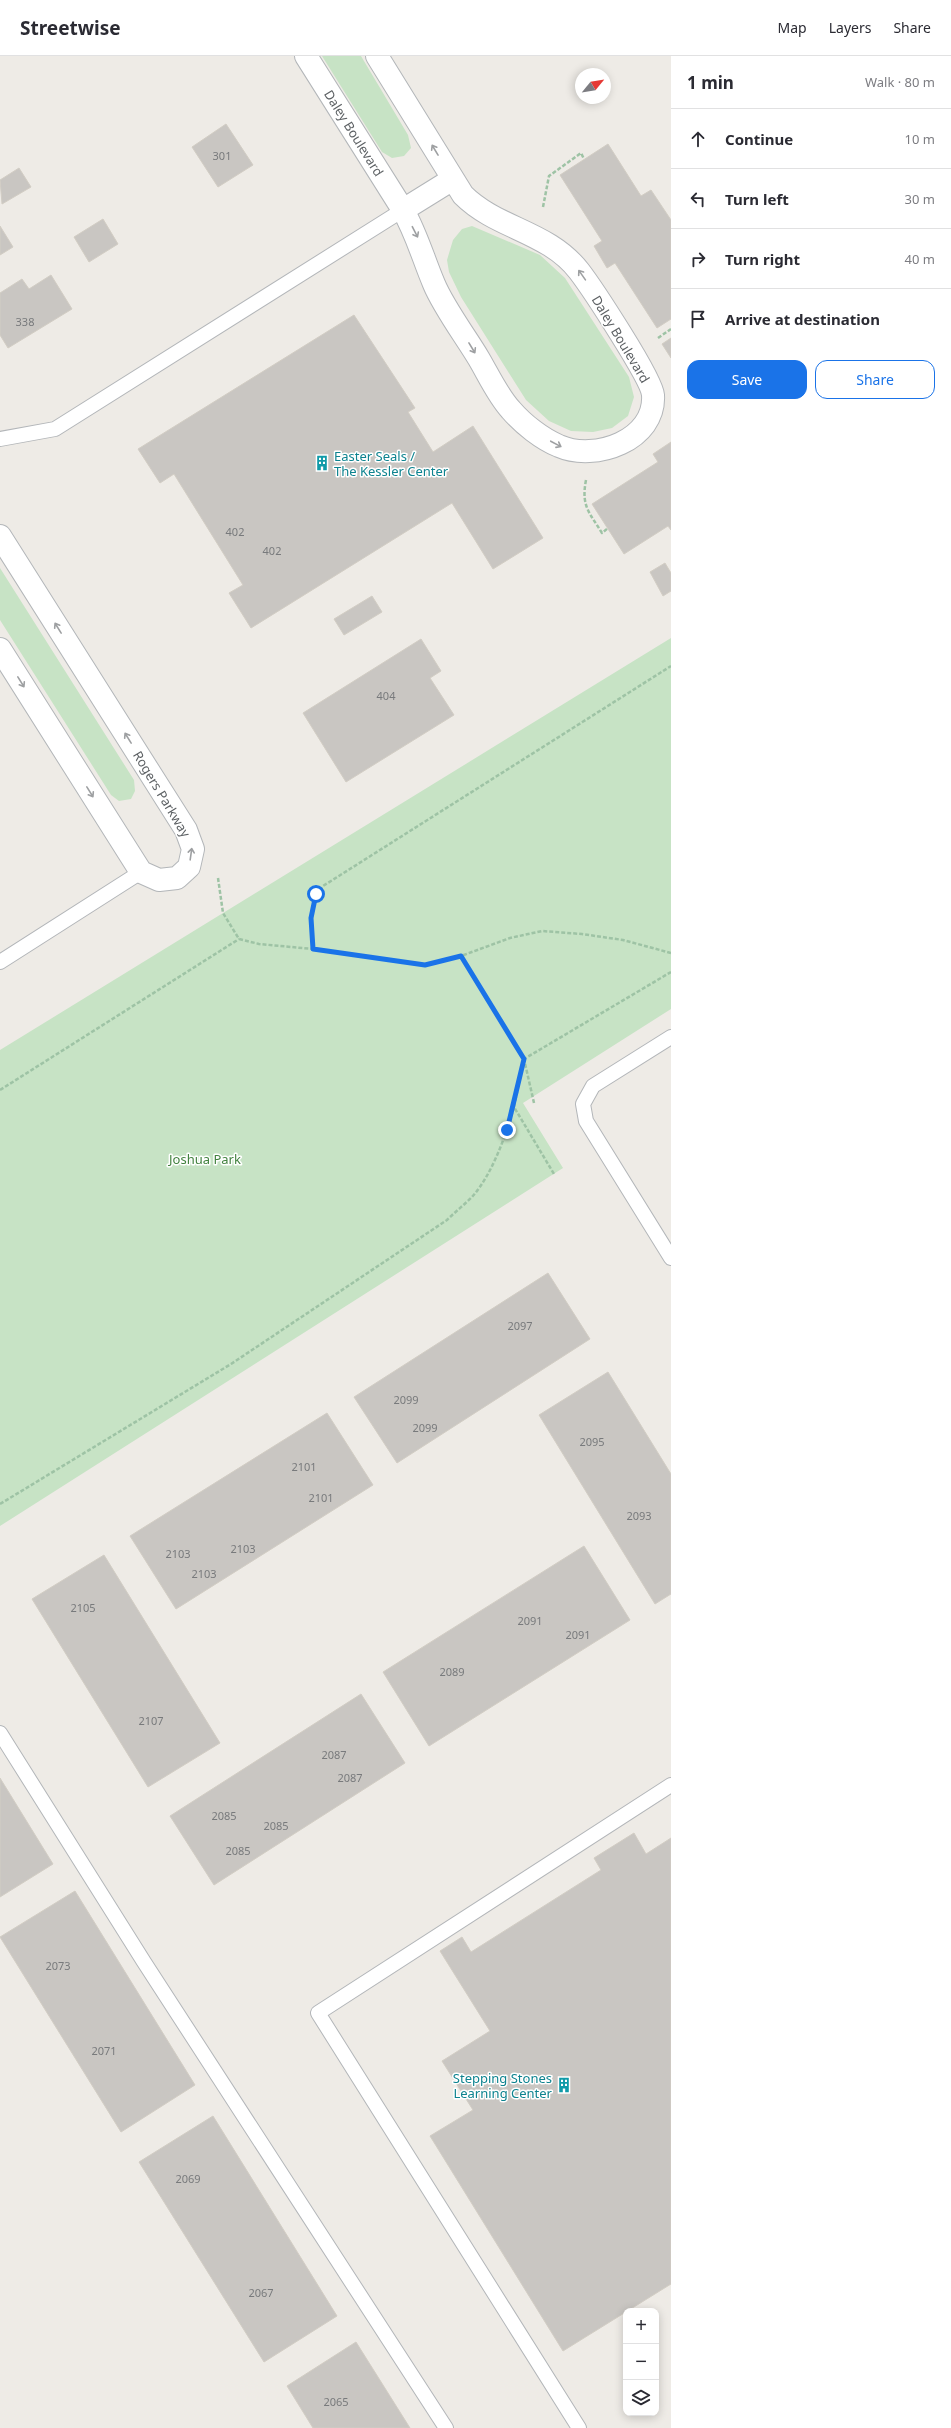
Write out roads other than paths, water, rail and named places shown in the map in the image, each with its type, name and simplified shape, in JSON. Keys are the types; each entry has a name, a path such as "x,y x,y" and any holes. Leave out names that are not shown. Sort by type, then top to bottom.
{"street":[{"name":"Daley Boulevard","path":"306,56 403,210 417,236 435,286 510,410 534,430 559,446 588,451 615,446 634,437 650,419 653,394 642,368 579,271 548,242 492,217 473,205 463,195 377,56"},
{"path":"403,210 453,179"},
{"name":"Rogers Parkway","path":"0,536 186,830 193,849 189,867 177,878 159,880 141,872"},
{"path":"0,649 141,872"}],"lane":[{"path":"0,439 55,430 403,210"},
{"path":"0,962 141,872"},
{"path":"671,1037 593,1086 583,1104 586,1121 671,1258"},
{"path":"0,1733 140,1955 446,2428"},
{"path":"580,2428 318,2013 671,1785"}],"place":[{"name":"Easter Seals / The Kessler Center","path":"322,463"},
{"name":"Stepping Stones Learning Center","path":"564,2085"}],"park label":[{"name":"Joshua Park","path":"205,1159"}]}
